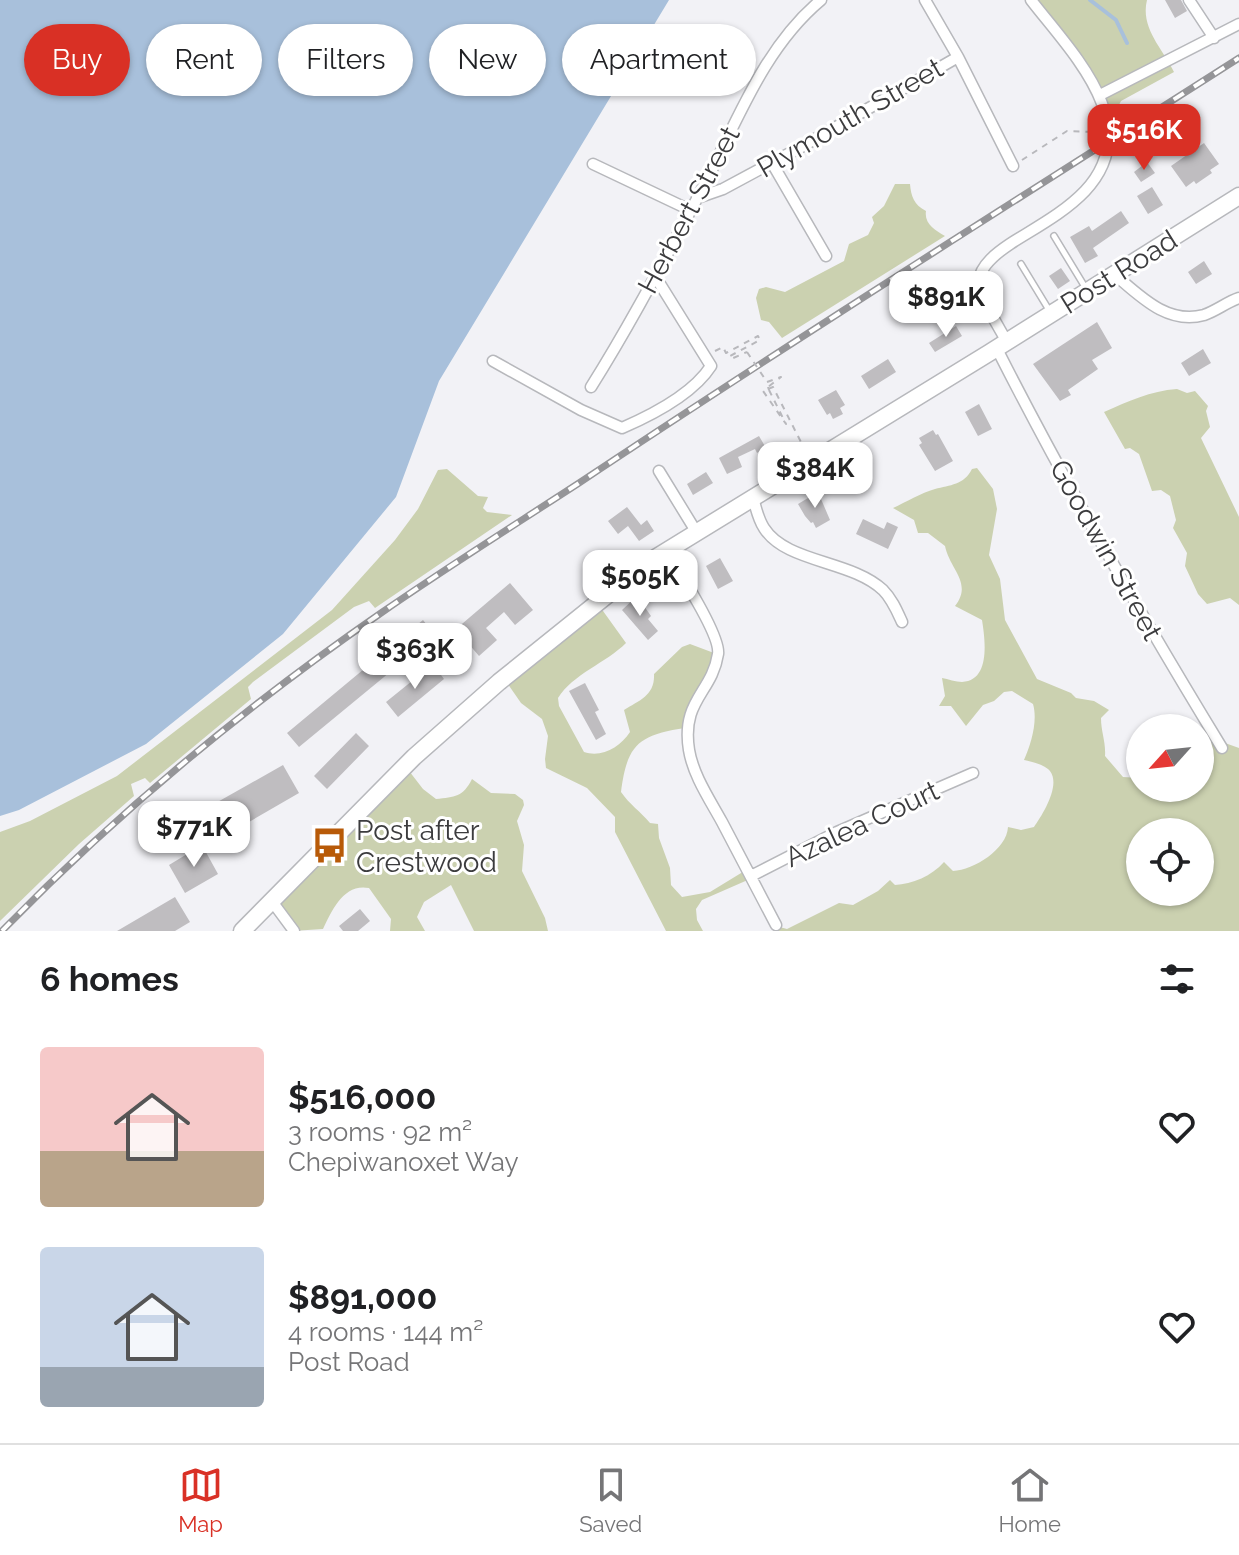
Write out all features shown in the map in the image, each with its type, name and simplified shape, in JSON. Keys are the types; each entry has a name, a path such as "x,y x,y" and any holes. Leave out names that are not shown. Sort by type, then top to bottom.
{"main road":[{"name":"Post Road","path":"242,931 414,757 499,682 647,563 1239,196"}],"street":[{"name":"Herbert Street","path":"591,387 655,276 763,69 795,26 821,0"},
{"path":"925,0 958,57 1013,166"},
{"path":"1031,0 1089,76 1100,95 1108,133"},
{"path":"1189,0 1214,38"},
{"path":"1100,95 1239,24"},
{"name":"Plymouth Street","path":"697,198 723,189 772,163 958,57"},
{"name":"Goodwin Street","path":"1108,133 1104,160 1085,191 1006,247 985,265 979,281 1032,418 1135,606 1222,748"},
{"path":"772,163 826,256"},
{"path":"593,164 690,210"},
{"path":"1114,274 1165,313 1182,318 1205,314 1239,298"},
{"path":"493,361 581,410 622,428 644,418 705,375 711,366 655,276"},
{"path":"659,471 697,533"},
{"path":"753,498 764,528 773,538 873,582 893,602 902,622"},
{"path":"666,551 712,631 719,651 710,676 694,702 686,730 690,755 707,795 776,925"},
{"name":"Azalea Court","path":"751,876 837,832 973,773"},
{"path":"271,900 294,931"}],"lane":[{"path":"1054,236 1088,291"},
{"path":"1021,264 1051,314"}],"path":[{"path":"1013,166 1067,131 1108,133"},
{"path":"706,356 723,347 726,353 758,336 760,340 730,356 731,359 747,352 767,382 781,377 768,388 787,421 786,424 763,391 773,387 812,462"}],"green space":[{"path":"1032,0 1147,0 1150,29 1174,72 1121,101 1109,125 1107,106"},
{"path":"895,184 910,184 914,200 926,211 928,223 945,236 782,338 769,322 761,320 756,298 759,289 766,287 785,292 844,261 849,244 868,235 874,223 872,217 884,206"},
{"path":"1177,389 1187,393 1195,391 1208,406 1206,411 1210,427 1201,438 1239,517 1239,605 1230,598 1207,604 1198,594 1185,566 1187,553 1173,528 1176,520 1170,496 1161,490 1152,491 1139,454 1130,448 1125,449 1104,412 1149,394"},
{"path":"977,468 993,489 997,509 989,555 1000,579 1005,620 1037,679 1109,710 1101,718 1105,756 1126,777 1126,802 1214,802 1214,739 1239,748 1239,931 774,931 776,926 787,929 839,903 853,905 890,880 895,885 915,881 944,862 953,871 970,867 996,850 1008,827 1021,830 1034,827 1050,798 1053,782 1048,769 1024,760 1034,725 1033,704 1012,691 1004,692 983,705 966,726 951,706 939,706 945,696 942,678 960,682 971,680 982,667 985,648 982,620 955,606 960,598 961,583 945,546 928,533 918,533 914,520 893,508 924,493 961,481"},
{"path":"447,469 478,496 488,497 483,508 487,512 512,515 375,608 369,601 354,607 253,682 248,687 251,699 150,783 145,778 131,784 134,796 79,844 0,921 0,832 30,821 117,776 332,610 395,540 418,509 438,470"},
{"path":"598,604 626,643 572,682 558,698 559,706 584,752 604,752 616,747 626,737 630,732 624,710 649,692 654,674 682,647 690,644 714,653 716,657 685,728 656,734 638,745 627,763 621,792 650,823 658,824 659,838 670,868 671,885 682,897 710,892 746,870 750,879 702,900 696,909 703,931 666,931 615,832 615,817 587,788 546,768 548,736 542,719 521,703 505,680"},
{"path":"406,767 423,789 436,799 458,795 472,779 491,793 515,794 523,800 517,821 524,845 522,871 545,918 548,931 474,931 451,885 424,902 417,917 425,931 390,931 391,919 369,888 360,888 340,900 323,929 292,931 275,897"}],"water":[{"path":"0,0 669,0 655,24 562,24 562,96 611,96 439,381 396,497 283,634 146,744 19,810 0,816"}],"building":[{"path":"1165,0 1181,0 1187,11 1175,18"},
{"path":"1204,143 1219,164 1210,170 1212,173 1186,187 1171,166"},
{"path":"1147,162 1155,173 1141,182 1134,172"},
{"path":"1152,187 1163,205 1148,214 1137,196"},
{"path":"1121,211 1129,223 1093,248 1098,256 1085,263 1070,237 1089,226 1092,231"},
{"path":"1204,261 1212,274 1196,284 1188,272"},
{"path":"1061,268 1070,281 1058,289 1049,276"},
{"path":"1097,322 1112,348 1092,360 1098,369 1068,390 1071,395 1060,401 1033,364"},
{"path":"956,326 962,336 935,352 929,343"},
{"path":"1203,349 1211,363 1189,376 1181,363"},
{"path":"888,359 896,372 869,389 861,376"},
{"path":"836,390 845,405 840,408 843,414 833,419 818,400"},
{"path":"979,404 992,429 978,436 965,412"},
{"path":"933,430 953,461 935,471 919,445 922,443 919,438"},
{"path":"759,436 766,448 757,453 755,449 738,457 742,467 727,474 719,458"},
{"path":"706,472 713,483 693,495 687,484"},
{"path":"818,492 830,520 816,528 798,504"},
{"path":"627,507 641,525 647,520 654,531 639,541 628,526 618,534 608,521"},
{"path":"863,519 884,529 887,522 898,527 888,549 856,534"},
{"path":"720,558 733,581 718,589 706,566"},
{"path":"510,583 533,610 515,625 504,612 486,628 497,640 479,656 456,629"},
{"path":"637,596 651,616 648,619 658,631 648,640 622,610"},
{"path":"423,620 435,635 299,747 287,733"},
{"path":"433,664 444,679 398,717 386,702"},
{"path":"585,683 599,710 595,712 606,734 596,740 569,691"},
{"path":"356,733 369,746 327,789 314,776"},
{"path":"283,765 299,793 230,833 214,804"},
{"path":"202,845 218,874 185,893 169,865"},
{"path":"175,897 190,922 175,931 117,931"},
{"path":"360,909 370,921 358,931 343,931 339,926"}],"waterway":[{"path":"1090,0 1116,20 1127,43"}],"railway":[{"path":"2,931 91,845 184,763 281,685 381,613 825,322 1239,58"}],"place":[{"name":"Post after Crestwood","path":"330,846"}]}
